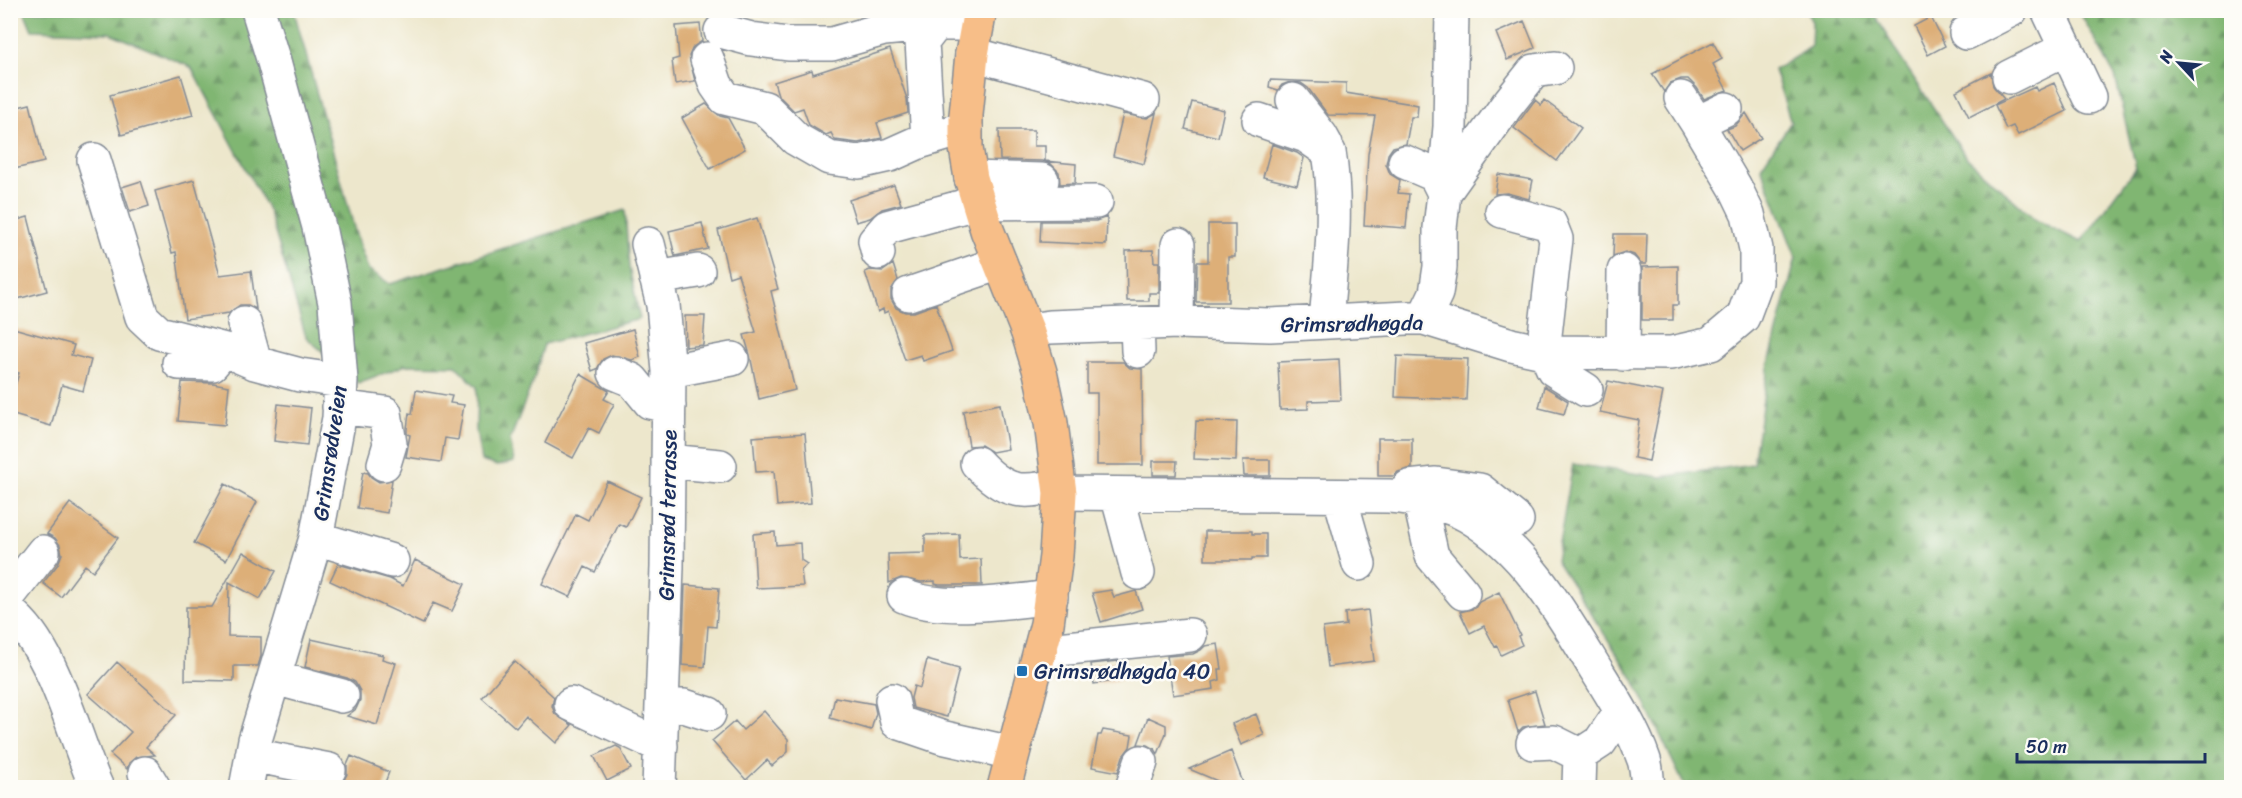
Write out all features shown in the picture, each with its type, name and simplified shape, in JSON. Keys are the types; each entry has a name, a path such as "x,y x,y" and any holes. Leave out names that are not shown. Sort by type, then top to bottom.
{"main road":[{"path":"976,30 966,148 976,193 1000,263 1027,330 1040,372 1051,423 1059,489 1056,556 1047,624 1004,788"}],"street":[{"name":"Grimsrødveien","path":"246,788 252,755 316,538 340,394 335,303 319,227 258,10"},
{"path":"1424,318 1436,293 1440,267 1440,228 1450,127 1452,10"},
{"path":"1966,33 2011,10"},
{"path":"2048,10 2089,97"},
{"path":"913,21 922,42 928,139"},
{"path":"966,128 928,139 890,155 860,162 829,158 796,139 765,108 724,98 716,85 714,45 751,39 788,44 832,44 913,21 976,30 1143,100"},
{"path":"2009,77 2066,49"},
{"path":"1444,193 1534,71 1555,68"},
{"path":"1293,100 1322,136 1329,152 1334,187 1332,252 1326,320"},
{"name":"Grimsrødhøgda","path":"1027,330 1137,338 1177,322 1270,325 1326,320 1424,318 1511,345 1545,352 1671,353 1711,344 1743,317 1756,282 1755,249 1748,214 1701,110"},
{"path":"1259,120 1306,136 1329,152"},
{"path":"94,160 142,317 159,333 225,350 255,363 297,387 340,394 386,413 390,444 384,464"},
{"path":"1405,162 1435,175 1444,193"},
{"path":"878,254 875,241 887,227 961,207 976,193 1042,180"},
{"path":"976,193 1096,202"},
{"path":"1502,211 1550,224 1557,239 1545,352 1553,369 1586,390"},
{"name":"Grimsrød terrasse","path":"648,244 663,305 669,371 668,461 655,520 663,705 659,788"},
{"path":"1177,322 1178,246"},
{"path":"909,294 1000,263"},
{"path":"656,278 698,271"},
{"path":"1623,354 1624,271"},
{"path":"244,323 255,363"},
{"path":"179,363 212,364 225,350"},
{"path":"669,371 732,359"},
{"path":"615,373 632,381 650,402 669,406"},
{"path":"668,461 720,466"},
{"path":"977,463 993,480 1013,490 1128,486 1190,495 1404,497 1466,515 1492,533 1515,554 1542,585 1562,614 1621,711 1644,762 1648,788"},
{"path":"1190,495 1195,476 1244,474"},
{"path":"1463,593 1432,555 1404,497 1404,487 1436,484 1480,490 1517,520"},
{"path":"1128,486 1138,573"},
{"path":"1340,497 1359,564"},
{"path":"316,538 392,561"},
{"path":"43,552 13,615 38,645 62,698 97,788"},
{"path":"904,596 917,602 945,603 1002,603 1051,597"},
{"path":"1040,651 1190,635"},
{"path":"275,678 342,696"},
{"path":"892,700 897,722 941,737 1012,753"},
{"path":"571,704 661,746"},
{"path":"663,705 684,706 709,714"},
{"path":"1533,743 1554,742 1580,771 1621,711"},
{"path":"252,755 329,770"}],"green space":[{"path":"24,11 294,11 358,242 368,269 390,284 625,210 629,267 640,319 544,344 535,376 510,440 514,462 497,466 481,461 476,430 477,387 456,366 406,365 358,383 306,337 269,212 191,67 110,33 32,30"},
{"path":"1806,11 1873,11 1897,53 1967,158 2036,220 2081,242 2136,168 2115,76 2079,11 2231,11 2231,787 1685,787 1633,678 1556,560 1573,464 1661,477 1753,464 1768,368 1796,257 1761,167 1791,122 1774,70 1811,47 1812,22"}],"building":[{"path":"1931,17 1945,46 1928,55 1914,26"},
{"path":"1524,21 1535,48 1507,60 1496,33"},
{"path":"700,24 702,41 693,47 689,56 695,81 675,84 672,60 679,58 676,26"},
{"path":"1713,42 1722,59 1713,64 1727,90 1704,99 1688,79 1681,79 1670,83 1664,92 1652,74"},
{"path":"890,49 907,99 908,113 877,123 882,138 858,143 835,140 831,133 826,135 809,125 803,108 794,111 778,95 774,82 812,70 813,74"},
{"path":"1991,73 1993,86 2004,99 1969,117 1956,91"},
{"path":"181,75 193,115 121,135 110,95"},
{"path":"1270,80 1346,83 1346,93 1418,105 1417,117 1411,117 1406,144 1393,147 1388,154 1386,164 1390,174 1400,180 1398,193 1409,194 1406,228 1364,225 1368,154 1375,116 1328,115 1308,88 1301,83 1290,82 1282,85 1278,90 1269,87"},
{"path":"2054,83 2067,111 2018,135 2013,126 2006,129 1995,105 2035,87 2037,91"},
{"path":"1535,100 1541,105 1544,100 1581,128 1557,161 1514,128"},
{"path":"1192,102 1224,110 1218,137 1185,129"},
{"path":"30,104 44,162 10,170 10,109"},
{"path":"706,104 720,116 728,118 745,149 710,169 682,118"},
{"path":"1156,113 1144,164 1113,156 1123,114 1147,118"},
{"path":"1746,113 1761,138 1740,151 1727,129 1735,126"},
{"path":"999,130 1034,130 1034,146 1045,146 1045,161 1076,164 1075,183 1060,184 1059,172 1051,164 1043,161 1000,160"},
{"path":"1272,144 1304,158 1297,185 1263,177"},
{"path":"1498,174 1533,180 1529,199 1507,193 1495,194"},
{"path":"194,180 220,275 251,271 256,309 248,305 240,305 229,313 185,319 176,252 172,253 155,191"},
{"path":"141,181 149,206 130,212 122,187"},
{"path":"894,185 901,204 882,209 870,218 856,222 849,200"},
{"path":"28,217 47,291 10,301 10,222"},
{"path":"1107,217 1106,245 1040,242 1041,221 1096,221"},
{"path":"757,218 778,289 771,291 795,390 759,399 744,335 756,332 738,274 729,277 718,230"},
{"path":"702,223 708,249 675,256 669,231"},
{"path":"1208,224 1235,224 1235,257 1228,257 1228,302 1196,302 1197,262 1208,262"},
{"path":"1614,234 1647,234 1646,264 1641,264 1634,255 1625,252 1613,256"},
{"path":"1153,250 1154,262 1159,262 1159,293 1149,293 1149,301 1127,301 1126,251"},
{"path":"893,264 898,280 891,290 891,299 896,308 905,312 914,312 936,304 952,351 923,361 921,355 905,360 888,311 884,313 883,309 878,312 865,272 883,271"},
{"path":"1678,266 1678,305 1673,305 1673,320 1642,320 1642,267"},
{"path":"685,316 705,316 703,345 686,347"},
{"path":"10,327 74,345 71,355 91,360 83,391 62,385 51,426 10,414 10,403 19,373 10,370"},
{"path":"633,329 640,357 632,360 612,355 603,359 597,369 592,371 584,343"},
{"path":"1397,356 1468,359 1466,400 1395,397"},
{"path":"1339,359 1341,400 1308,401 1308,409 1280,410 1278,362"},
{"path":"1087,362 1123,362 1130,368 1142,369 1143,465 1097,465 1097,393 1087,393"},
{"path":"580,374 609,391 604,399 614,404 599,433 589,428 573,458 545,443"},
{"path":"1608,381 1663,392 1649,461 1634,458 1639,420 1600,412"},
{"path":"182,382 229,386 225,425 178,421"},
{"path":"1544,386 1568,401 1564,414 1539,408"},
{"path":"416,390 452,396 450,403 464,405 458,440 445,438 441,462 406,457 410,435 407,434 409,413 412,414"},
{"path":"278,404 311,408 307,445 274,441"},
{"path":"1000,404 1008,449 992,452 981,445 969,446 963,411"},
{"path":"1196,421 1237,422 1236,461 1194,459"},
{"path":"805,433 811,503 777,506 774,471 756,472 753,437"},
{"path":"1378,438 1412,438 1412,468 1398,472 1394,476 1378,476"},
{"path":"1243,460 1270,460 1270,476 1244,476"},
{"path":"1153,461 1177,461 1176,475 1153,475"},
{"path":"363,472 368,473 379,482 392,480 387,513 357,508"},
{"path":"607,481 641,497 626,527 619,524 595,572 585,567 570,597 542,584 576,514 588,520"},
{"path":"225,484 257,502 226,560 194,543"},
{"path":"70,503 118,538 93,571 85,565 61,597 43,583 58,564 62,554 55,538 47,534"},
{"path":"1205,531 1252,531 1252,534 1266,534 1266,558 1205,560"},
{"path":"775,532 776,545 800,543 801,560 807,564 801,570 803,586 756,588 753,534"},
{"path":"959,534 960,560 981,559 982,585 939,585 935,584 935,581 921,582 901,578 889,583 888,554 925,553 925,535"},
{"path":"243,552 276,571 260,599 229,582 228,636 261,637 261,656 258,666 234,666 234,681 185,680 186,607 212,607"},
{"path":"415,560 465,584 452,611 433,603 423,624 330,581 338,564 390,579 403,586"},
{"path":"685,585 719,588 716,627 708,626 705,667 682,665"},
{"path":"1111,590 1114,597 1136,591 1142,609 1101,622 1092,593"},
{"path":"1499,592 1520,635 1518,636 1522,645 1501,655 1484,626 1470,633 1460,612 1475,608 1479,602"},
{"path":"1368,610 1374,661 1328,667 1323,628 1346,625 1345,613"},
{"path":"311,639 383,655 382,659 396,663 377,725 347,716 356,709 360,700 360,691 355,682 305,667"},
{"path":"1218,644 1222,669 1219,669 1220,680 1213,682 1214,689 1173,695 1167,656 1193,654 1205,646"},
{"path":"927,660 959,669 947,717 913,708 911,698 914,686 920,688"},
{"path":"514,661 554,697 552,706 555,714 572,725 556,743 526,716 516,728 482,698"},
{"path":"1119,661 1121,680 1094,684 1091,664"},
{"path":"117,662 176,715 146,747 155,755 136,757 129,763 127,769 110,754 131,732 88,694"},
{"path":"1535,691 1545,724 1523,727 1518,732 1508,700"},
{"path":"835,697 874,704 876,713 871,730 830,718"},
{"path":"764,711 788,739 788,752 772,766 767,760 746,780 712,741 735,721 743,730"},
{"path":"1256,714 1264,735 1241,745 1232,724"},
{"path":"1148,717 1166,725 1166,733 1158,754 1148,745 1138,744"},
{"path":"1103,730 1132,735 1130,747 1123,756 1118,772 1092,767 1098,735 1101,735"},
{"path":"616,746 620,748 631,769 607,781 594,756"},
{"path":"1231,751 1245,788 1234,788 1189,769"},
{"path":"351,756 389,772 383,788 337,788 347,774 347,765"}],"place":[{"name":"Grimsrødhøgda 40","path":"1022,671"}]}
